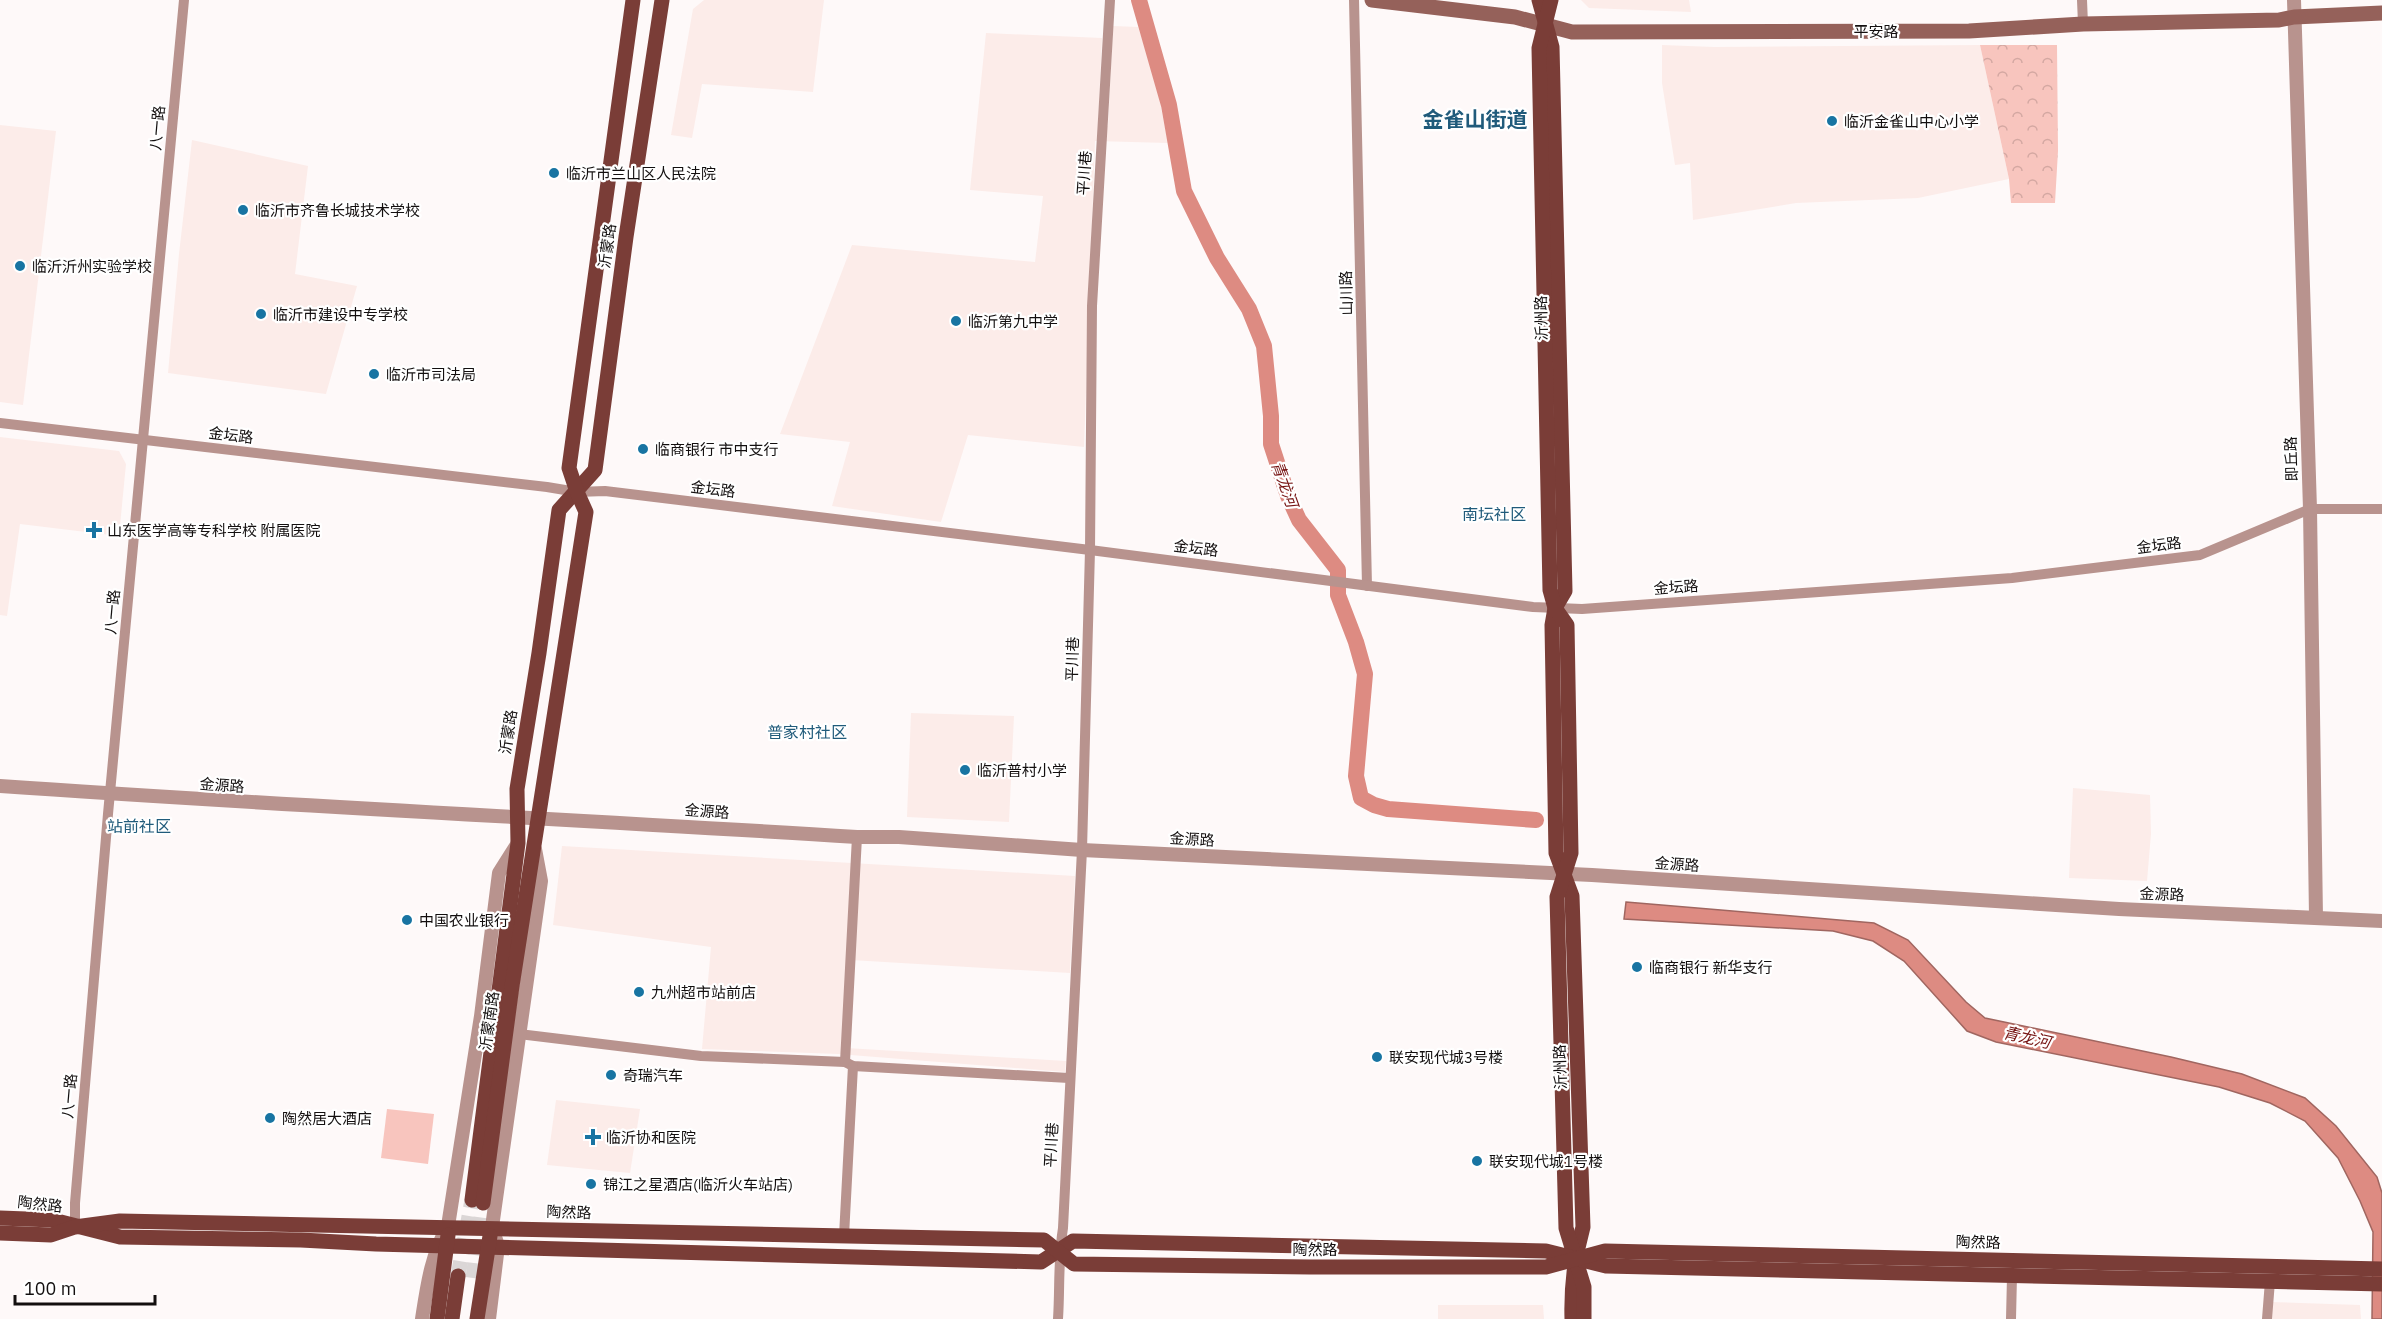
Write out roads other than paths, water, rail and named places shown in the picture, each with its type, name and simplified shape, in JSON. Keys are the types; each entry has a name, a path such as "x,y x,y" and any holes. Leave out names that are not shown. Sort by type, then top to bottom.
{"main road":[{"name":"沂蒙路","path":"526,844 538,818 544,791 586,512 569,468 633,0"},
{"name":"沂蒙路","path":"526,844 516,817 517,789 559,510 595,470 626,237 662,0"},
{"name":"平安路","path":"1372,0 1515,17 1572,32 1969,31 2083,24 2279,20 2294,17 2382,13"},
{"name":"沂州路","path":"1539,0 1552,47 1565,569 1565,591 1555,608 1552,625 1556,853 1572,896 1583,1227 1574,1258 1571,1286 1572,1319"},
{"name":"沂州路","path":"1545,25 1551,0"},
{"name":"沂蒙南路","path":"477,1201 526,844"},
{"name":"陶然路","path":"0,1218 53,1220 120,1237 1041,1262 1073,1241 1085,1241 1546,1251 1606,1266 2270,1281 2375,1276"},
{"name":"陶然路","path":"0,1233 51,1235 75,1227 120,1221 447,1226 1044,1240 1074,1264 1546,1267 1605,1251 2078,1262 2375,1276"},
{"path":"437,1319 442,1245 447,1226"},
{"path":"477,1319 493,1246 492,1227"},
{"path":"1574,1258 1584,1287 1584,1319"},
{"path":"1934,1274 1991,1268 1979,1260"},
{"path":"2045,1276 2033,1267 2078,1262"},
{"path":"452,1319 466,1277 466,1319"}],"street":[{"name":"八一路","path":"75,1227 75,1203 110,794 184,0"},
{"name":"平川巷","path":"1058,1319 1059,1252 1063,1228 1082,850 1090,550 1092,306 1110,0"},
{"name":"山川路","path":"1354,0 1367,586"},
{"path":"2082,0 2083,24"},
{"name":"即丘路","path":"2294,0 2310,509 2316,917"},
{"name":"金坛路","path":"0,423 577,492 605,491 1555,608 1593,609 2012,578 2200,555 2310,509 2382,509"},
{"name":"金源路","path":"0,786 252,804 857,837 899,837 1082,850 1564,875 2119,909 2382,921"},
{"path":"844,1236 857,837"},
{"path":"447,1226 481,1016 499,873 526,844 542,881 492,1227"},
{"path":"519,1034 701,1056 1069,1078"},
{"path":"422,1319 427,1287 442,1245"},
{"path":"489,1319 493,1246"},
{"path":"2011,1319 2012,1276"},
{"path":"2267,1319 2270,1281"}],"water":[{"path":"1626,902 1874,923 1908,940 1966,1002 1985,1018 2242,1074 2305,1098 2336,1126 2377,1177 2382,1193 2382,1319 2372,1319 2373,1232 2338,1158 2305,1121 2270,1103 2219,1087 1996,1042 1967,1031 1904,961 1873,941 1833,931 1624,919"}],"waterway":[{"name":"青龙河","path":"1139,0 1169,105 1184,191 1217,258 1249,309 1264,346 1271,416 1271,444 1288,496 1299,520 1338,570 1338,595 1356,642 1365,674 1356,776 1361,798 1388,809 1536,820"}],"tunnel":[{"path":"458,1276 472,1200"},
{"path":"473,1278 483,1203"}],"place":[{"name":"临沂金雀山中心小学","path":"1832,121"},
{"name":"临沂市兰山区人民法院","path":"554,173"},
{"name":"临沂市齐鲁长城技术学校","path":"243,210"},
{"name":"临沂沂州实验学校","path":"20,266"},
{"name":"临沂市建设中专学校","path":"261,314"},
{"name":"临沂第九中学","path":"956,321"},
{"name":"临沂市司法局","path":"374,374"},
{"name":"临商银行 市中支行","path":"643,449"},
{"name":"山东医学高等专科学校 附属医院","path":"94,530"},
{"name":"临沂普村小学","path":"965,770"},
{"name":"中国农业银行","path":"407,920"},
{"name":"临商银行 新华支行","path":"1637,967"},
{"name":"九州超市站前店","path":"639,992"},
{"name":"联安现代城3号楼","path":"1377,1057"},
{"name":"奇瑞汽车","path":"611,1075"},
{"name":"陶然居大酒店","path":"270,1118"},
{"name":"临沂协和医院","path":"593,1137"},
{"name":"联安现代城1号楼","path":"1477,1161"},
{"name":"锦江之星酒店(临沂火车站店)","path":"591,1184"}],"district":[{"name":"金雀山街道","path":"1475,119"},
{"name":"南坛社区","path":"1494,514"},
{"name":"普家村社区","path":"807,732"},
{"name":"站前社区","path":"139,826"}]}
